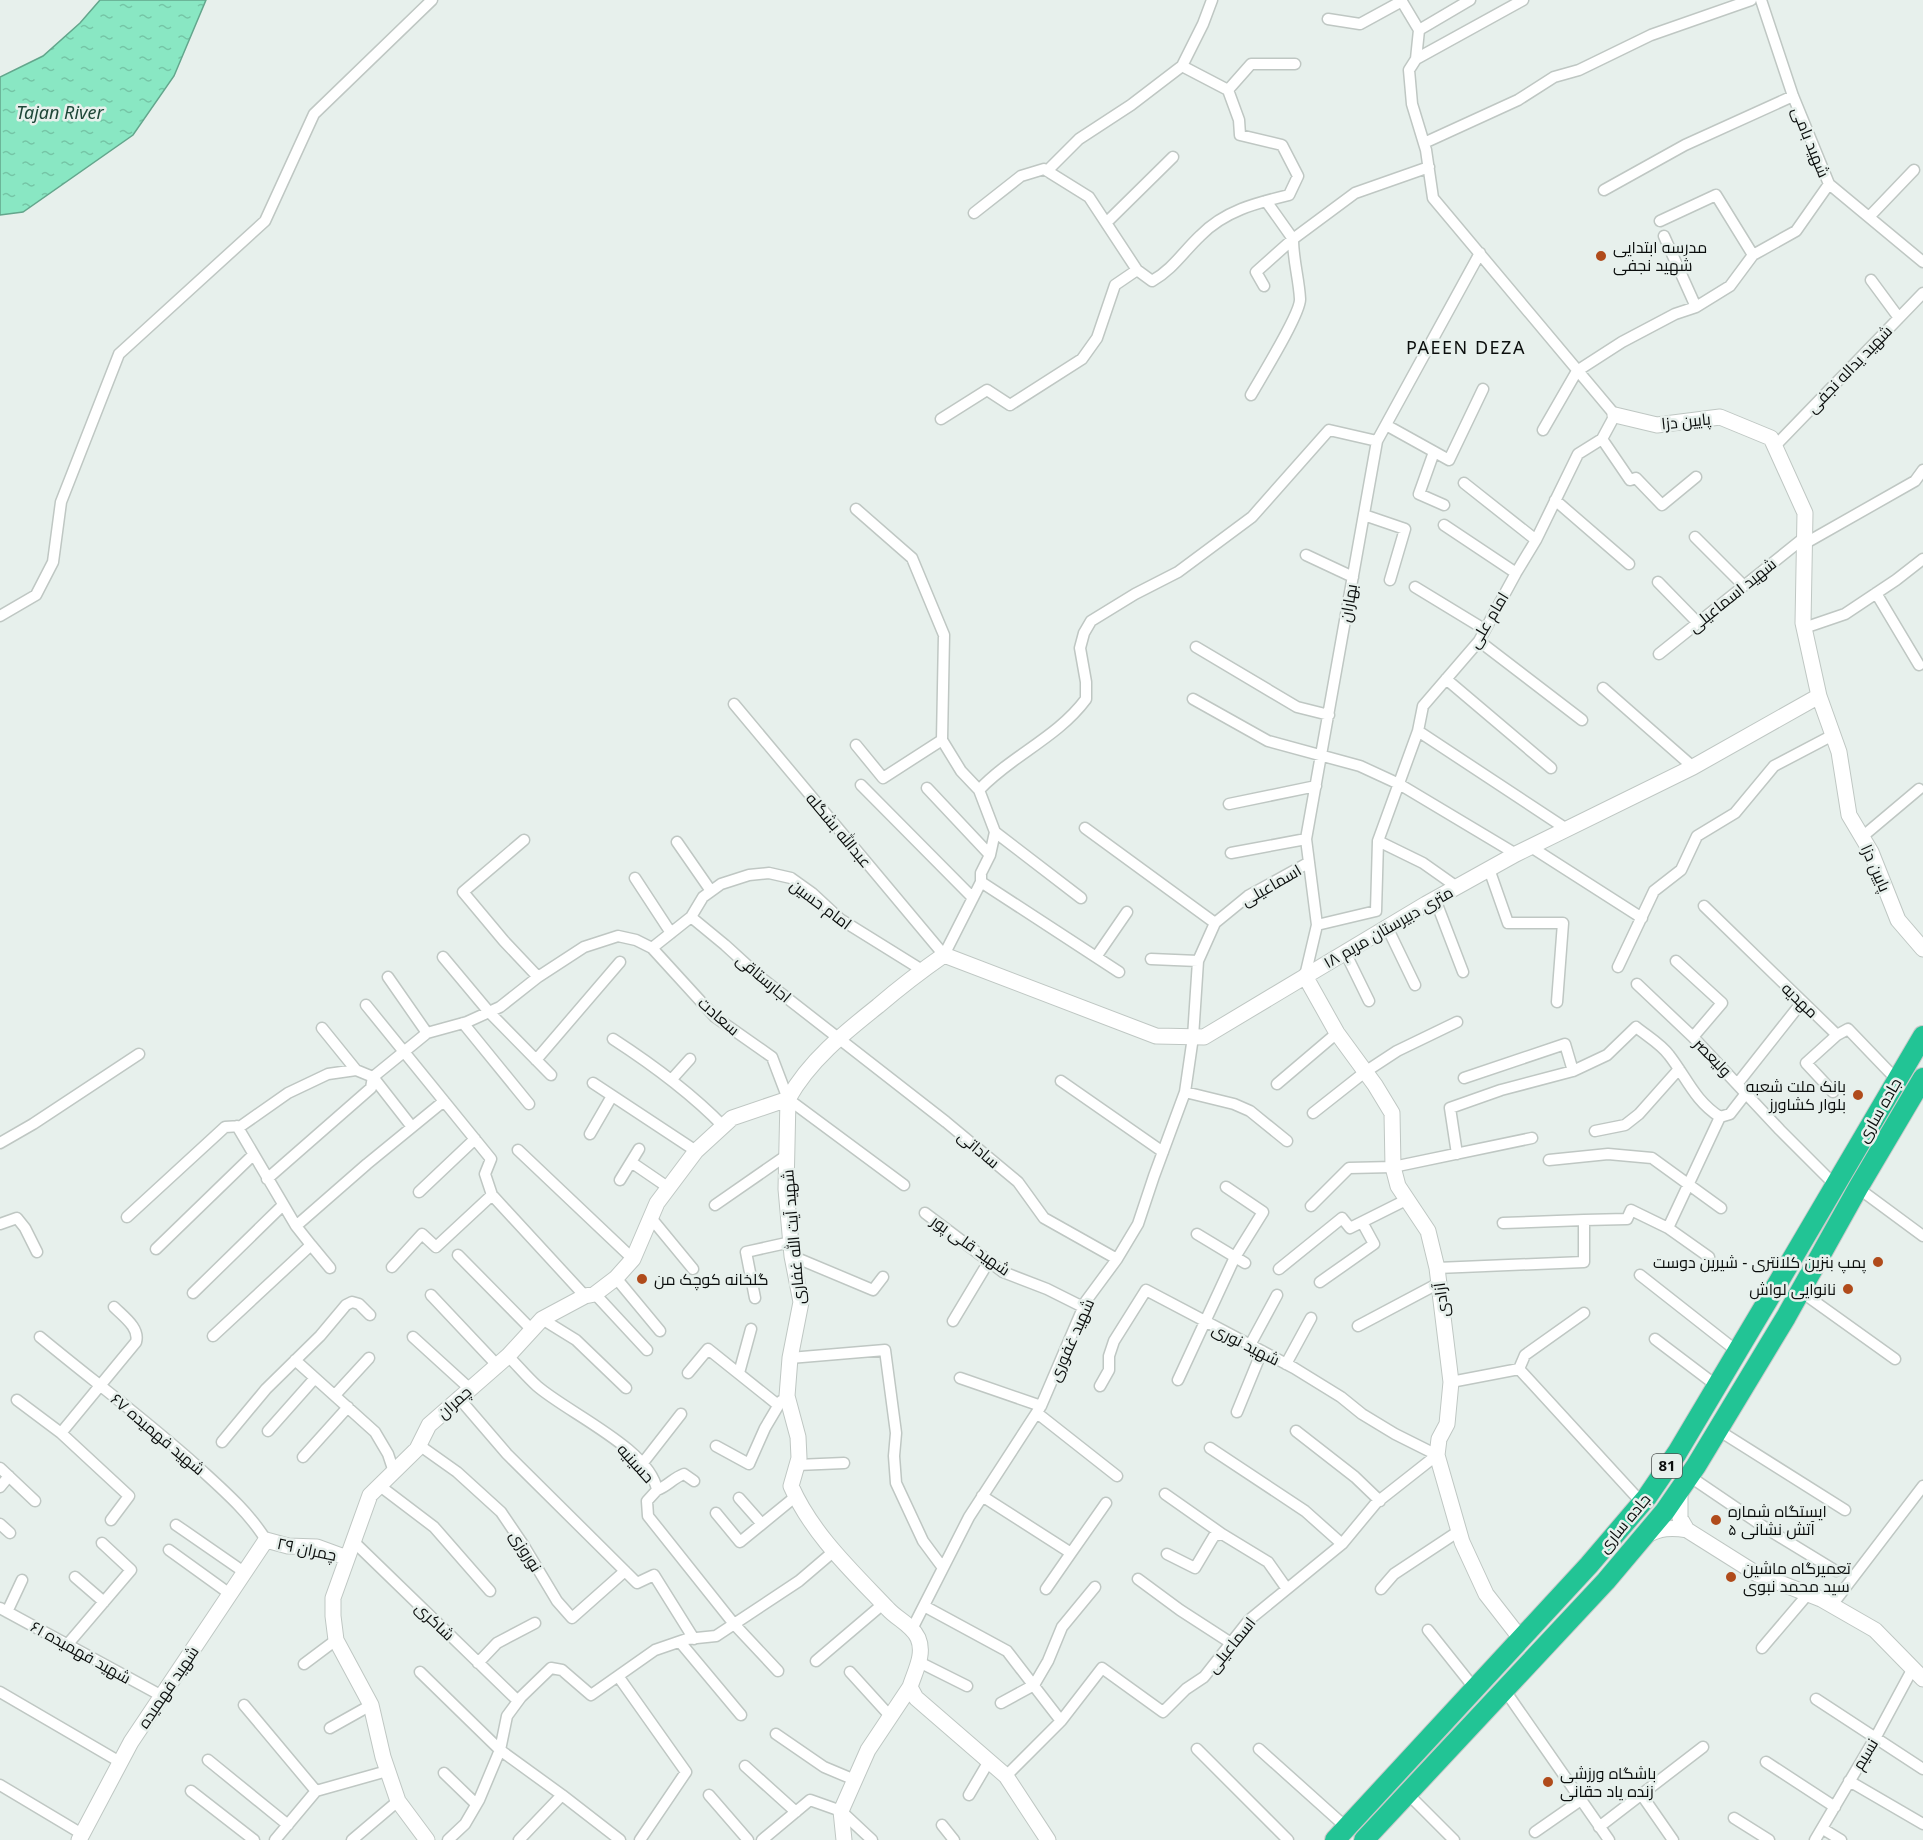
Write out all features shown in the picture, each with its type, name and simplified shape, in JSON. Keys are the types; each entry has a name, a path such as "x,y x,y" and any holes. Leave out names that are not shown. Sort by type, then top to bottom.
{"highway":[{"name":"جاده ساری","path":"1341,1834 1521,1639 1642,1503 1677,1453 1738,1352 1923,1036"},
{"name":"جاده ساری","path":"1364,1840 1606,1581 1645,1536 1684,1483 1800,1292 1923,1078"}],"street":[{"path":"0,616 36,595 53,562 61,502 119,354 265,221 314,114 432,0"},
{"path":"1328,19 1360,24 1367,22 1401,0 1419,30 1416,59 1409,70 1412,104 1424,143 1433,198 1615,415"},
{"path":"1419,30 1470,0"},
{"path":"1416,59 1523,0"},
{"path":"1424,143 1518,100 1554,77 1580,70 1651,35 1751,0"},
{"name":"شهید بامی","path":"1577,371 1622,342 1675,314 1696,307 1730,286 1753,255 1796,231 1829,184 1793,96 1761,0"},
{"path":"1047,171 1079,139 1131,105 1182,66 1203,24 1209,1"},
{"path":"1228,90 1251,64 1296,64"},
{"path":"974,213 1021,176 1044,169 1089,197 1137,270 1152,281 1164,275 1202,233 1232,211 1289,195 1298,176 1282,145 1240,135 1239,120 1228,90 1182,66"},
{"path":"1604,190 1685,145 1793,96"},
{"path":"1107,222 1173,157"},
{"path":"1264,286 1256,272 1293,239 1355,194 1428,167"},
{"path":"1869,217 1914,170"},
{"path":"1829,184 1923,262"},
{"path":"1660,220 1716,195 1753,255"},
{"path":"1251,395 1301,302 1293,258 1293,239 1266,201"},
{"path":"1664,236 1696,307"},
{"name":"بهاران","path":"1305,976 1317,925 1306,839 1377,441 1480,253"},
{"path":"941,419 987,390 1010,405 1082,359 1097,338 1115,285 1137,270"},
{"path":"1871,280 1899,318"},
{"name":"شهید یداله نجفی","path":"1775,446 1899,318 1921,299"},
{"path":"1543,430 1577,371"},
{"path":"1386,425 1449,460 1483,389"},
{"name":"پایین دزا","path":"1615,415 1658,425 1720,417 1771,438 1805,513 1804,628 1819,696 1839,752 1849,814 1871,852 1898,920 1923,949"},
{"name":"امام علی","path":"1317,925 1376,911 1379,838 1419,731 1423,706 1479,641 1536,540 1578,454 1602,439 1615,415"},
{"path":"979,790 995,774 1060,728 1086,699 1086,682 1080,648 1084,633 1091,621 1135,594 1178,572 1252,517 1329,430 1377,441"},
{"path":"1602,439 1630,480 1636,478 1662,505 1696,477"},
{"path":"1434,452 1419,494 1444,505"},
{"name":"شهید اسماعیلی","path":"1659,654 1804,541 1915,481 1923,470"},
{"path":"1464,483 1536,540"},
{"path":"1555,500 1629,564"},
{"path":"856,509 912,558 945,635 942,740 961,771 979,790 995,832 1081,898"},
{"path":"1364,515 1405,529 1390,580"},
{"path":"1444,525 1516,573"},
{"path":"1695,537 1744,586"},
{"path":"1306,555 1353,577"},
{"path":"1804,628 1845,614 1922,561"},
{"path":"1658,582 1698,623"},
{"path":"1415,587 1484,629"},
{"path":"1876,593 1920,665"},
{"path":"1479,641 1581,720"},
{"path":"1196,647 1297,707 1329,715"},
{"path":"1446,679 1551,768"},
{"path":"1603,688 1693,767"},
{"name":"۱۸ متری دبیرستان مریم","path":"944,955 1156,1036 1204,1037 1387,927 1516,854 1693,767 1819,696"},
{"path":"1193,699 1268,741 1360,766 1399,784 1516,854"},
{"name":"عبدالله بشگله","path":"734,704 944,955"},
{"path":"1419,731 1568,830"},
{"path":"1618,967 1654,891 1681,870 1697,836 1736,813 1774,766 1833,735"},
{"path":"856,745 883,778 942,740"},
{"path":"861,785 973,898"},
{"path":"1229,804 1316,786"},
{"path":"927,788 990,855"},
{"path":"1862,837 1919,789"},
{"path":"1085,828 1215,923"},
{"path":"904,1185 788,1099 817,1059 838,1038 944,955 981,882 981,873 990,855 995,832"},
{"path":"1379,838 1423,863 1457,887"},
{"path":"1231,853 1306,839"},
{"path":"267,1179 371,1088 373,1077 427,1033 463,1023 500,1007 538,977 463,892 524,840"},
{"path":"677,842 711,891"},
{"path":"1531,847 1642,918"},
{"name":"اسماعیلی","path":"1193,1037 1198,961 1215,923 1248,896 1308,863"},
{"path":"1489,869 1508,923 1563,923 1557,1002"},
{"name":"امام حسین","path":"652,948 691,917 703,897 721,884 749,875 769,873 791,878 812,892 840,920 922,970"},
{"path":"635,878 672,933"},
{"path":"981,882 1119,972"},
{"path":"1435,899 1463,972"},
{"name":"مهدیه","path":"1704,906 1837,1035 1848,1029 1897,1080"},
{"path":"1096,957 1127,912"},
{"name":"اجارستاقی","path":"691,917 760,977 838,1038"},
{"path":"1387,927 1415,985"},
{"name":"سعادت","path":"538,977 584,948 618,936 636,940 652,948 715,1017 772,1057 788,1099"},
{"path":"1345,952 1369,1001"},
{"path":"443,957 489,1012 551,1075"},
{"path":"1152,959 1198,961"},
{"path":"1676,961 1722,1003 1693,1037"},
{"path":"536,1060 620,962"},
{"name":"آزادی","path":"1305,976 1337,1034 1392,1113 1393,1167 1398,1186 1428,1231 1438,1276 1451,1382 1447,1424 1439,1439 1437,1455"},
{"path":"388,977 427,1033"},
{"name":"ولیعصر","path":"1637,984 1693,1037 1835,1185"},
{"path":"1738,1083 1802,1002"},
{"path":"366,1005 491,1159 484,1174 492,1195 647,1350"},
{"path":"1313,1113 1365,1072 1397,1051 1456,1022"},
{"path":"463,1023 529,1104"},
{"path":"1457,1154 1450,1108 1501,1090 1573,1071 1607,1055 1636,1027 1667,1052 1705,1107 1720,1117"},
{"path":"322,1028 356,1070 373,1077 412,1127"},
{"path":"1277,1084 1337,1034"},
{"path":"1833,1092 1806,1064 1837,1035"},
{"name":"شهید غفوری","path":"912,1629 969,1517 1039,1409 1064,1356 1083,1307 1138,1224 1185,1092 1193,1037"},
{"name":"ساداتی","path":"838,1038 946,1122 1018,1182 1044,1218 1117,1258"},
{"path":"613,1039 672,1079 702,1104 723,1126"},
{"path":"1464,1078 1565,1044 1573,1071"},
{"path":"0,1143 139,1054"},
{"path":"672,1079 690,1059"},
{"path":"1595,1131 1625,1125 1639,1114 1679,1069"},
{"path":"127,1217 225,1127 241,1126 288,1094 328,1074 356,1070"},
{"path":"1061,1081 1163,1152"},
{"path":"593,1083 696,1151"},
{"path":"1185,1092 1234,1104 1250,1111 1287,1141"},
{"path":"1668,1228 1720,1117 1730,1114 1746,1092"},
{"path":"590,1134 612,1096"},
{"name":"چمران","path":"427,1840 398,1802 387,1771 371,1705 336,1640 333,1598 370,1495 419,1445 429,1425 502,1360 537,1324 616,1278 633,1259 657,1203 696,1151 732,1118 788,1099"},
{"name":"شهید آیت الله غفاری","path":"788,1099 786,1189 792,1249 801,1302 790,1358 787,1396 798,1437 799,1458 791,1486 795,1497"},
{"path":"296,1226 444,1101"},
{"path":"237,1126 296,1226 330,1268"},
{"path":"1311,1206 1349,1168 1393,1167 1532,1138"},
{"path":"419,1192 475,1139"},
{"path":"620,1180 639,1149"},
{"path":"519,1150 633,1259"},
{"path":"1550,1160 1608,1154 1652,1158 1721,1208"},
{"path":"156,1249 253,1155"},
{"path":"715,1205 786,1155"},
{"path":"631,1162 669,1188"},
{"path":"1178,1380 1234,1257 1263,1212 1226,1187"},
{"path":"1858,1188 1923,1236"},
{"path":"392,1267 422,1234 436,1247 492,1195"},
{"path":"1280,1269 1341,1218 1350,1228 1406,1200"},
{"path":"193,1293 283,1205"},
{"path":"1503,1223 1627,1220 1631,1210 1668,1228 1709,1257"},
{"name":"شهید قلی پور","path":"924,1213 1003,1272 1047,1289 1083,1307"},
{"path":"0,1224 16,1218 25,1228 37,1252"},
{"path":"651,1218 693,1269"},
{"path":"1358,1326 1438,1276 1584,1262 1584,1220"},
{"path":"1320,1282 1374,1244 1362,1222"},
{"path":"1197,1234 1245,1263"},
{"path":"213,1336 311,1245"},
{"path":"755,1298 746,1252 792,1249 873,1290 883,1277"},
{"path":"458,1255 537,1324 576,1340 626,1388"},
{"path":"953,1321 989,1261"},
{"path":"1640,1275 1738,1352"},
{"path":"616,1278 660,1331"},
{"name":"شهید نوری","path":"1100,1386 1109,1370 1109,1356 1114,1341 1146,1290 1286,1364 1341,1397 1386,1429 1437,1455"},
{"path":"1800,1292 1895,1359"},
{"name":"حسینیه","path":"431,1295 502,1360 628,1449 642,1464 655,1479 657,1490 647,1501 648,1516 734,1624 778,1671"},
{"path":"1250,1345 1277,1295"},
{"path":"222,1442 266,1389 320,1335 346,1305 352,1302 359,1304 370,1315"},
{"path":"61,1433 136,1342 138,1336 135,1329 114,1307"},
{"path":"1519,1369 1525,1355 1584,1313"},
{"path":"1286,1364 1311,1318"},
{"path":"738,1373 751,1329"},
{"name":"شهید فهمیده ۶۷","path":"40,1337 164,1437 219,1486 255,1522 266,1540"},
{"path":"413,1337 463,1393 507,1454 625,1571 637,1582 654,1575 694,1639"},
{"path":"1655,1340 1717,1386"},
{"path":"688,1373 708,1349 778,1405"},
{"path":"790,1358 885,1350 896,1433 894,1456 896,1483 923,1541 943,1568"},
{"path":"1237,1412 1262,1352"},
{"path":"335,1395 369,1358"},
{"path":"295,1360 375,1432 388,1454 394,1472"},
{"path":"1451,1382 1519,1369"},
{"path":"1519,1369 1642,1503"},
{"path":"268,1431 315,1378"},
{"path":"960,1378 1039,1409 1117,1476"},
{"path":"716,1446 748,1464 778,1405 788,1391"},
{"path":"17,1400 61,1433 129,1496 111,1520"},
{"path":"303,1457 348,1407"},
{"path":"642,1464 681,1414"},
{"path":"1718,1430 1845,1510"},
{"path":"1296,1431 1355,1477 1380,1500"},
{"name":"نوروزی","path":"419,1445 457,1472 501,1512 557,1601 572,1618 625,1571"},
{"path":"1210,1448 1305,1511 1342,1544"},
{"path":"1437,1455 1459,1531 1486,1594 1521,1639"},
{"name":"اسماعیلی","path":"1006,1776 1061,1721 1102,1668 1163,1712 1185,1689 1204,1677 1249,1620 1342,1544 1380,1500 1437,1455"},
{"path":"796,1465 844,1463"},
{"path":"0,1468 35,1501"},
{"path":"657,1490 667,1487 676,1477 684,1474 694,1481"},
{"path":"0,1487 9,1476"},
{"path":"1687,1530 1680,1518 1684,1483 1836,1571"},
{"path":"380,1485 434,1527 489,1591"},
{"path":"1832,1605 1923,1486"},
{"path":"1166,1494 1222,1534 1268,1562 1287,1589"},
{"path":"982,1496 1071,1553"},
{"path":"716,1513 740,1542 795,1497 833,1552 912,1629 918,1639 920,1658 910,1687 868,1750 841,1811 844,1840"},
{"path":"739,1498 762,1524"},
{"path":"1046,1589 1106,1503"},
{"path":"0,1524 10,1533"},
{"path":"176,1525 244,1572"},
{"path":"1645,1536 1658,1529 1674,1527 1687,1530 1757,1574 1832,1605 1875,1630 1918,1673"},
{"path":"1381,1589 1394,1574 1459,1531"},
{"path":"1167,1554 1195,1568 1214,1536 1222,1534"},
{"name":"چمران ۲۹","path":"266,1540 288,1546 317,1547 347,1558"},
{"name":"شهید فهمیده","path":"81,1837 131,1742 266,1540"},
{"name":"شاکری","path":"353,1541 518,1701"},
{"path":"67,1645 132,1570 102,1543"},
{"path":"169,1550 230,1594"},
{"path":"448,1840 465,1824 476,1804 500,1750 507,1716 518,1701 551,1668 562,1670 591,1695 655,1650 680,1642 716,1636 799,1581 833,1552"},
{"path":"75,1577 104,1602"},
{"path":"1138,1579 1231,1643"},
{"path":"4,1610 22,1580"},
{"path":"1001,1702 1034,1685 1048,1661 1062,1627 1095,1587"},
{"path":"1762,1648 1808,1594"},
{"path":"816,1661 884,1604"},
{"path":"924,1606 1007,1651 1061,1721"},
{"name":"شهید فهمیده ۶۱","path":"4,1610 162,1696"},
{"path":"478,1663 496,1643 535,1623"},
{"path":"1428,1630 1475,1689"},
{"path":"304,1664 336,1640"},
{"path":"680,1642 741,1715"},
{"path":"919,1662 967,1686"},
{"path":"420,1672 500,1750 562,1795 604,1835 620,1840"},
{"path":"850,1672 890,1716"},
{"name":"نسیم","path":"1815,1840 1849,1780 1918,1673"},
{"path":"618,1676 686,1772 640,1840"},
{"path":"910,1687 916,1698 1006,1776 1048,1840"},
{"path":"1504,1689 1608,1840"},
{"path":"0,1692 120,1762"},
{"path":"1816,1699 1923,1769"},
{"path":"244,1705 316,1791"},
{"path":"330,1728 371,1705"},
{"path":"776,1734 824,1767 855,1780"},
{"path":"1599,1827 1703,1747"},
{"path":"1197,1749 1288,1840"},
{"path":"1259,1749 1341,1834"},
{"path":"208,1760 288,1825"},
{"path":"969,1795 989,1761"},
{"path":"1766,1762 1835,1807"},
{"path":"745,1766 796,1812"},
{"path":"275,1840 316,1791 387,1771"},
{"path":"444,1773 476,1804"},
{"path":"1849,1780 1923,1824"},
{"path":"0,1785 81,1837"},
{"path":"191,1791 254,1840"},
{"path":"1407,1793 1454,1840"},
{"path":"1641,1794 1672,1840"},
{"path":"519,1840 562,1795"},
{"path":"709,1795 748,1840"},
{"path":"762,1840 810,1800 841,1811 872,1840"},
{"path":"1536,1832 1581,1800"},
{"path":"352,1840 398,1802"},
{"path":"1734,1818 1769,1840"},
{"path":"942,1825 954,1840"},
{"path":"1822,1829 1841,1840"}],"water":[{"name":"Tajan River","path":"100,0 206,0 174,76 133,135 23,212 0,215 0,77 43,56 80,23"}],"place":[{"name":"مدرسه ابتدایی شهید نجفی","path":"1601,256"},
{"name":"بانک ملت شعبه بلوار کشاورز","path":"1858,1095"},
{"name":"پمپ بنزین کلانتری - شیرین دوست","path":"1878,1262"},
{"name":"گلخانه کوچک من","path":"642,1279"},
{"name":"نانوایی لواش","path":"1848,1289"},
{"name":"ایستگاه شماره ۵ آتش نشانی","path":"1716,1520"},
{"name":"تعمیرگاه ماشین سید محمد نبوی","path":"1731,1577"},
{"name":"باشگاه ورزشی زنده یاد حقانی","path":"1548,1782"}],"district":[{"name":"PAEEN DEZA","path":"1466,348"}]}
